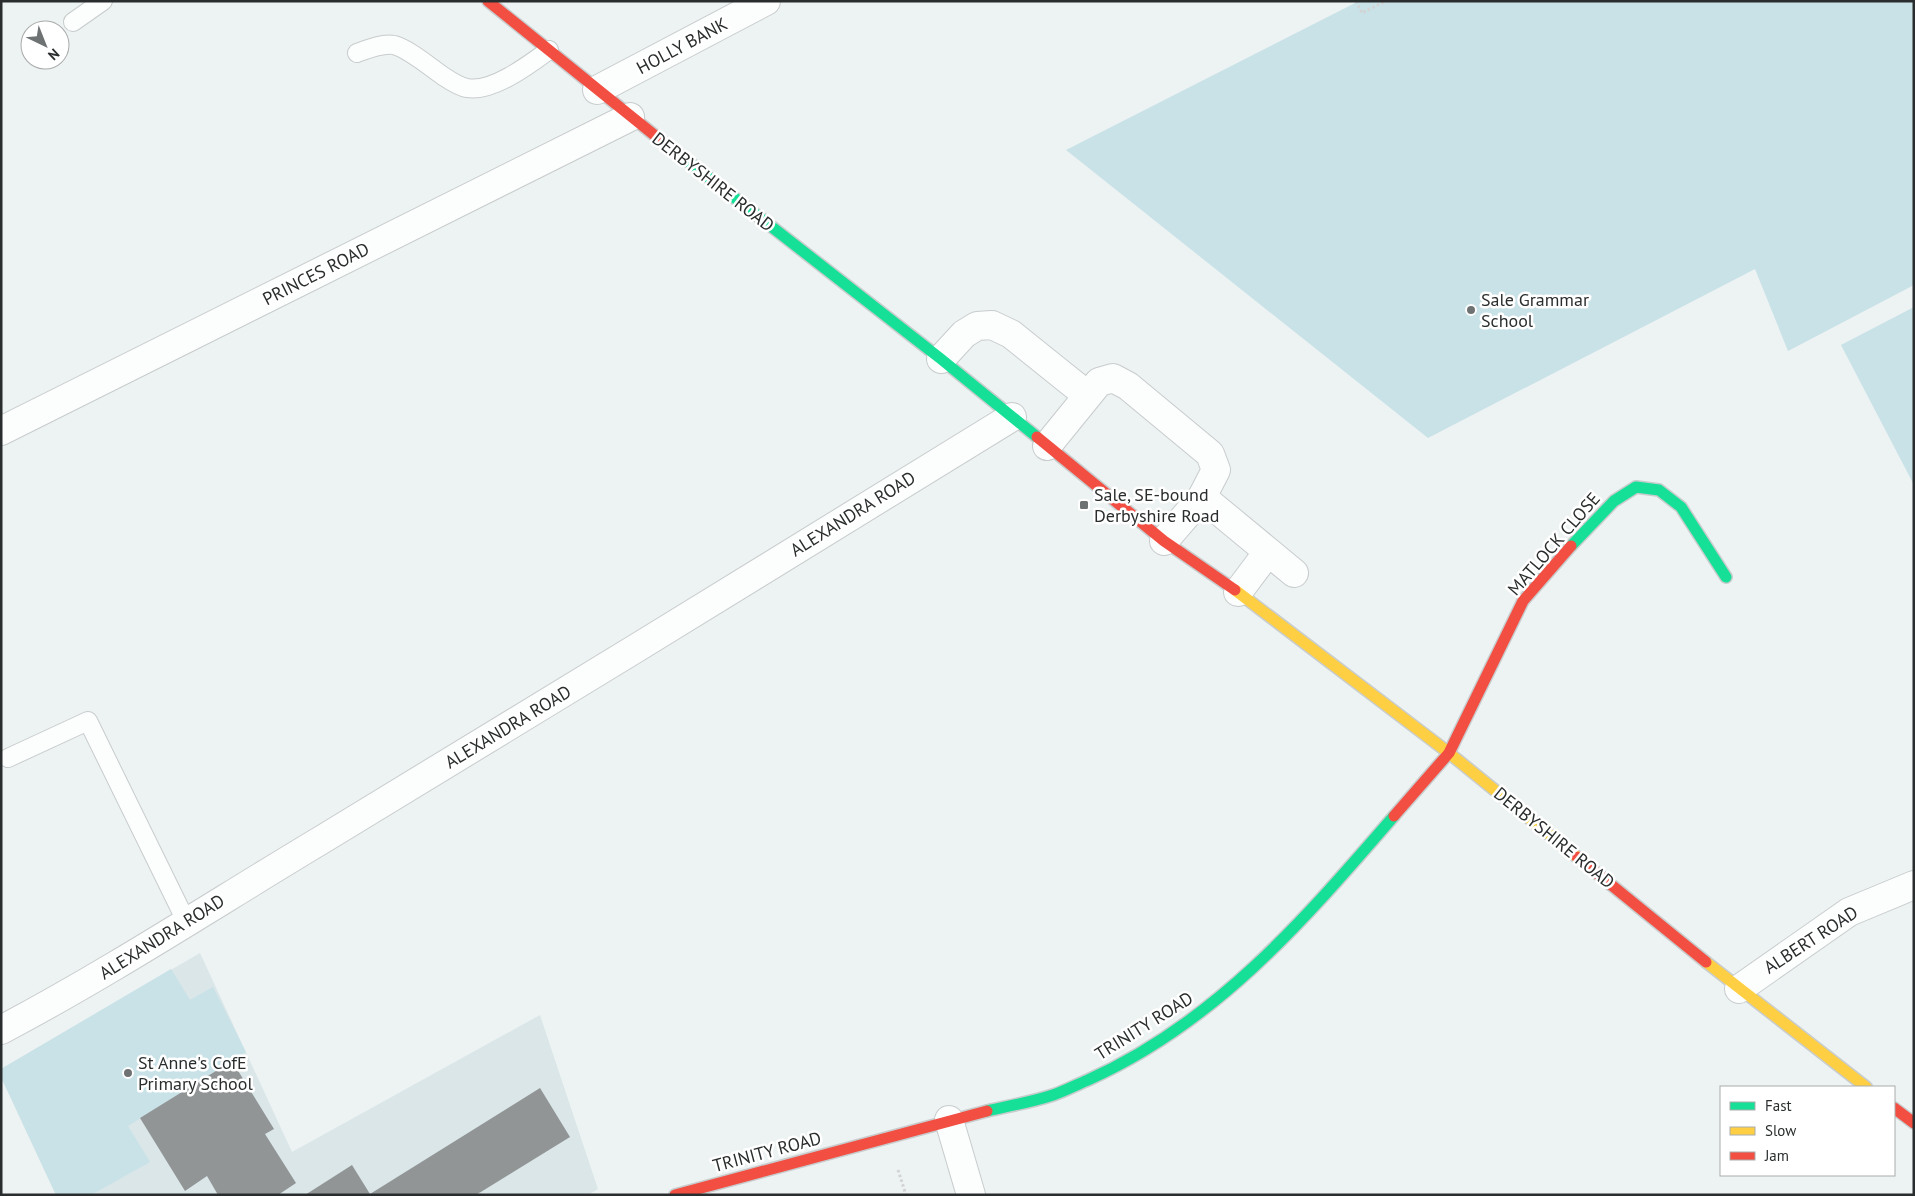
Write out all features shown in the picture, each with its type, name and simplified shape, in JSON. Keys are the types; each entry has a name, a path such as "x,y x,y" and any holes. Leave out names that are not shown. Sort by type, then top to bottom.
{"street":[{"name":"DERBYSHIRE ROAD","path":"488,1 630,117 941,359 1164,541 1238,592 1449,753 1739,989 1865,1086"},
{"name":"HOLLY BANK","path":"597,90 766,1"},
{"name":"PRINCES ROAD","path":"1,431 630,117"},
{"path":"941,359 964,334 977,326 992,325 1010,334 1087,395"},
{"path":"1047,446 1099,382 1113,378 1128,386 1210,454 1216,470 1202,497 1164,541"},
{"name":"ALEXANDRA ROAD","path":"1,1030 68,995 186,921 511,726 1012,417"},
{"name":"MATLOCK CLOSE","path":"1449,753 1523,601 1581,535 1614,501 1636,486 1658,490 1681,508 1726,577"},
{"path":"1202,497 1294,573"},
{"path":"1238,592 1268,552"},
{"name":"TRINITY ROAD","path":"675,1195 949,1120 1053,1095 1107,1072 1150,1047 1208,1007 1262,961 1322,899 1449,753"},
{"name":"ALBERT ROAD","path":"1739,989 1849,912 1914,885"},
{"path":"1895,1109 1914,1123"},
{"path":"949,1120 971,1195"}],"lane":[{"path":"73,22 103,1"},
{"path":"357,53 378,46 394,45 410,53 446,78 467,88 488,86 519,72 549,50"},
{"path":"8,758 88,721 186,921"}],"path":[{"path":"1356,1 1362,13 1386,1"}],"shaded area":[{"name":"Sale Grammar School","path":"1359,1 1914,1 1914,285 1788,351 1755,269 1428,438 1066,150"},
{"path":"1914,307 1914,485 1841,345"},
{"name":"St Anne's CofE Primary School","path":"200,953 292,1152 540,1015 598,1189 588,1195 56,1195 1,1077 1,1069"},
{"path":"171,969 190,1000 213,987 246,1052 128,1126 150,1162 91,1195 56,1195 1,1077 1,1069"}],"building":[{"path":"232,1061 274,1129 265,1134 296,1183 278,1195 218,1195 207,1176 185,1191 140,1118"},
{"path":"540,1088 570,1137 476,1195 305,1195 352,1165 370,1194"}],"traffic: fast":[{"path":"658,138 941,359 1037,437"},
{"path":"1571,546 1614,501 1636,487 1659,490 1681,507 1726,577"},
{"path":"987,1111 1037,1100 1066,1090 1134,1056 1178,1029 1218,998 1292,930 1394,816"}],"traffic: slow":[{"path":"1235,590 1449,753 1577,857"},
{"path":"1706,962 1865,1086"}],"traffic: jam":[{"path":"488,1 658,138"},
{"path":"1037,437 1164,541 1235,590"},
{"path":"1394,816 1449,753 1523,601 1571,546"},
{"path":"1577,857 1706,962"},
{"path":"1895,1109 1914,1123"},
{"path":"675,1195 987,1111"}],"place":[{"name":"Sale Grammar School","path":"1471,310"},
{"name":"Sale, SE-bound Derbyshire Road","path":"1084,505"},
{"name":"St Anne's CofE Primary School","path":"128,1073"}]}
